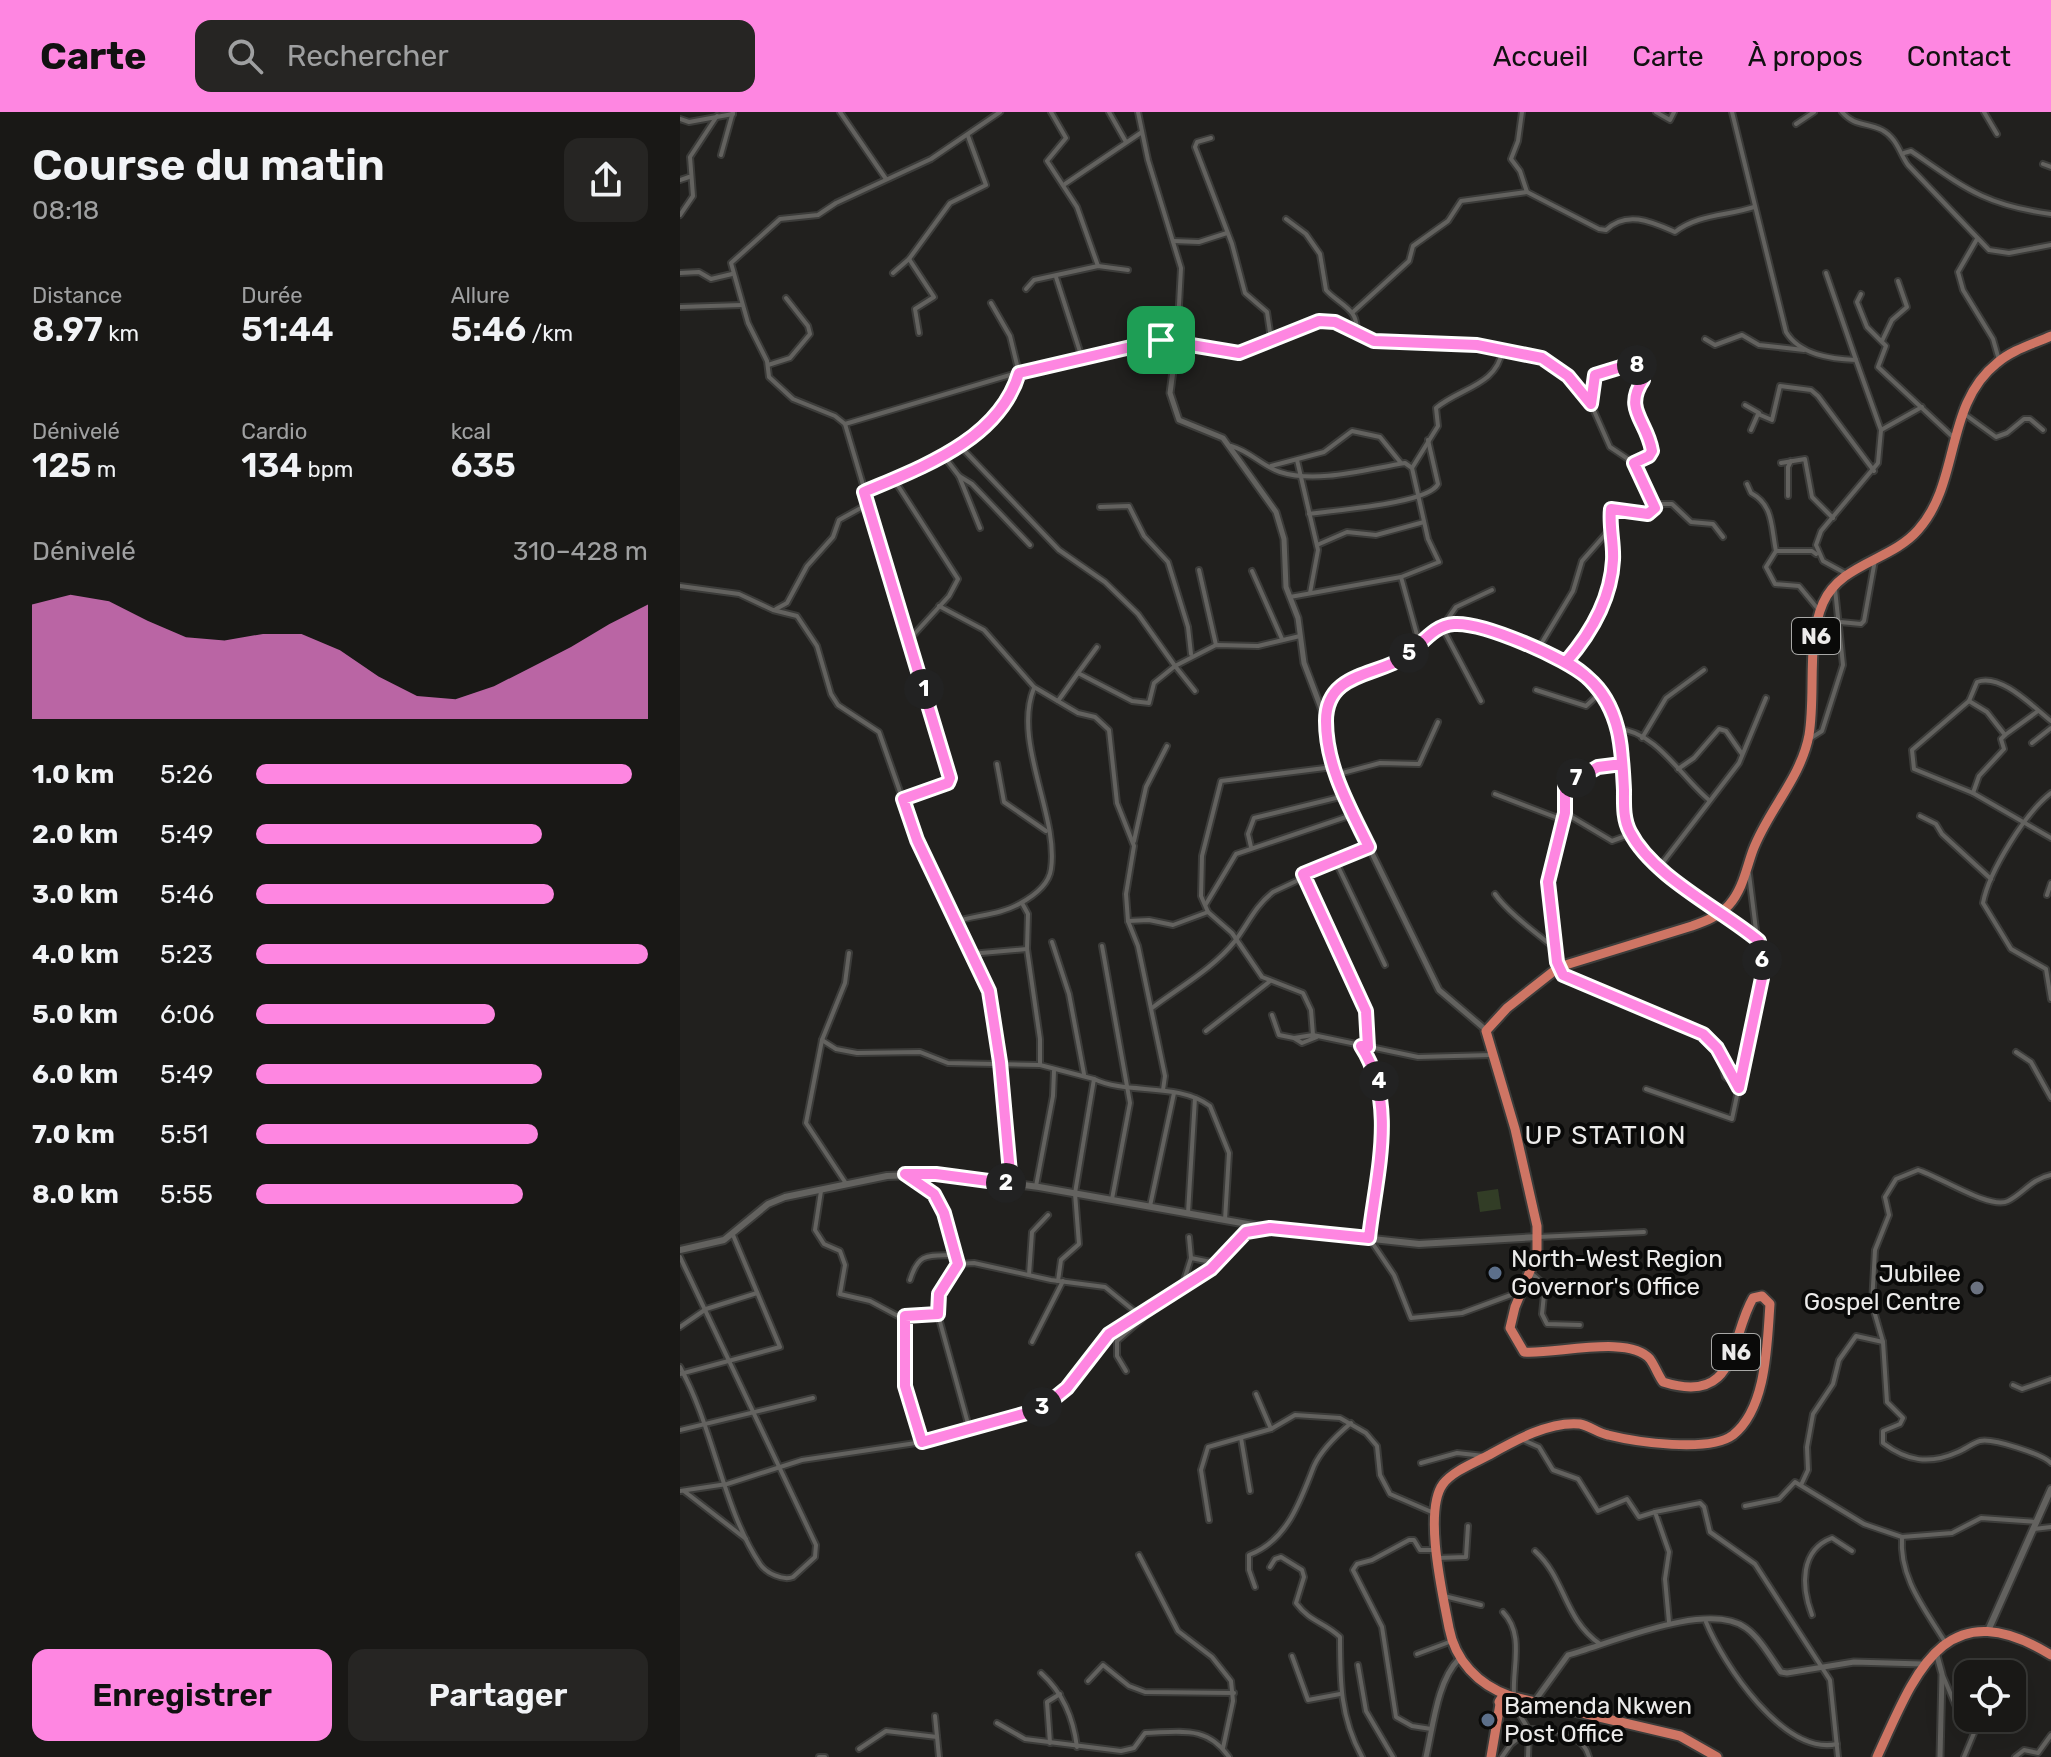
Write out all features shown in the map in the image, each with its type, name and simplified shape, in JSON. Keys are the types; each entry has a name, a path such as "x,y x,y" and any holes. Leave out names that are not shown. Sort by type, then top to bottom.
{"highway":[{"name":"N6","path":"1721,913 1736,894 1753,850 1794,776 1808,739 1820,611 1847,574 1916,533 1931,514 1942,492 1962,413 1975,387 1999,361 2051,336"},
{"path":"1486,1031 1507,1008 1559,967 1692,926 1721,913"},
{"name":"N6","path":"1486,1031 1515,1129 1538,1237 1537,1254 1510,1328 1524,1352 1567,1348 1631,1349 1649,1359 1663,1382 1687,1386 1709,1382 1725,1370 1733,1359 1753,1298 1762,1296 1770,1304 1759,1388 1743,1424 1727,1438 1709,1445 1639,1441 1603,1434 1577,1424 1520,1439 1441,1486 1436,1513 1436,1554 1452,1641 1459,1659 1507,1701 1531,1702 1680,1736 1717,1757"},
{"path":"1877,1757 1922,1664 1945,1642 1966,1634 1999,1633 2051,1655"},
{"path":"1491,1757 1507,1701"}],"main road":[{"path":"680,1250 733,1235 768,1204 905,1174 936,1174 1036,1187 1270,1228 1369,1238 1432,1244 1538,1237"},
{"path":"1987,1633 2051,1489"},
{"path":"1997,1615 1999,1633"}],"street":[{"path":"840,112 886,179"},
{"path":"903,799 948,783 950,778 845,424 835,416 785,394 769,377 768,365 732,274 732,261 780,219 818,215 924,163 1000,112"},
{"path":"1051,112 1066,136 1047,161 1064,185 1087,230 1098,266"},
{"path":"1109,112 1126,142"},
{"path":"1138,112 1173,241 1182,288 1170,393 1175,413 1185,425 1214,433 1231,446 1259,491 1272,505 1281,523 1290,597 1302,636 1304,663 1326,721 1335,775 1439,990 1486,1031"},
{"path":"1522,112 1518,141 1511,159 1520,171 1527,192"},
{"path":"1656,112 1670,120 1674,112"},
{"path":"1732,112 1782,322 1790,339 1807,351"},
{"path":"1796,124 1814,112"},
{"path":"1842,112 1854,124 1881,130 1903,153 1908,165 1986,248 2003,253 2051,245"},
{"path":"1984,112 1997,134"},
{"path":"680,119 689,122 733,113 721,155"},
{"path":"680,215 693,196 689,177 694,145 717,116"},
{"path":"1064,185 1142,132"},
{"path":"893,273 909,259 950,203 986,185 968,136"},
{"path":"1211,138 1197,142 1195,147 1227,233 1245,293 1267,312 1271,339"},
{"path":"1903,153 1911,151 1952,182 1989,202 2051,214"},
{"path":"2043,164 2051,167"},
{"path":"680,180 689,177"},
{"path":"1353,312 1409,261 1413,246 1448,221 1461,201 1527,192 1603,230 1619,220 1652,220 1675,232 1695,219 1726,216 1754,207"},
{"path":"1286,219 1306,234 1320,254 1326,290 1353,312 1356,332"},
{"path":"1173,241 1199,242 1227,233"},
{"path":"1977,239 1958,272 1963,290 1993,339 1999,361"},
{"path":"909,259 934,297 915,309 919,333"},
{"path":"1026,289 1034,280 1098,266 1128,270"},
{"path":"680,273 699,272 711,279 732,274"},
{"path":"1817,555 1818,538 1874,471 1880,452 1881,430 1826,273"},
{"path":"1056,277 1082,358"},
{"path":"1882,341 1892,320 1907,307 1898,281"},
{"path":"1861,294 1857,302 1861,315 1886,349 1878,367 1955,438"},
{"path":"768,365 790,358 810,334 808,326 786,298"},
{"path":"864,492 960,446 1009,401 1019,373 1013,344 991,303"},
{"path":"680,307 742,305"},
{"path":"845,424 1019,373 1161,340 1239,353 1319,321 1335,322 1374,341 1477,345 1550,361 1591,404 1614,453 1634,463 1656,504 1653,512 1648,514 1611,509 1611,572 1599,614 1587,637 1566,662"},
{"path":"1705,339 1715,345 1742,335 1759,345 1856,360"},
{"path":"1290,597 1401,577 1440,561 1424,522 1412,468 1438,426 1436,408 1489,377 1500,364 1502,351"},
{"path":"1591,404 1595,375 1621,367 1639,366 1643,380 1634,392 1634,402 1652,451 1649,456 1634,463"},
{"path":"1772,420 1780,386 1811,390 1842,424 1874,471"},
{"path":"1745,405 1772,420"},
{"path":"1881,430 1922,407"},
{"path":"1962,413 1996,437 2007,433 2024,419 2030,419 2043,430"},
{"path":"1751,430 1758,414 1772,420"},
{"path":"1268,467 1324,452 1352,431 1380,437 1401,463 1412,468"},
{"path":"1309,514 1418,498 1438,487 1428,440"},
{"path":"960,446 1059,550 1105,582 1138,614 1195,691"},
{"path":"1231,446 1245,450 1268,467 1301,477 1401,463"},
{"path":"943,455 959,476 980,528"},
{"path":"1788,496 1788,467 1793,459"},
{"path":"1781,463 1805,459 1812,497 1833,518"},
{"path":"1297,460 1317,545 1310,593"},
{"path":"959,476 978,489 1030,545"},
{"path":"893,477 958,579 908,641"},
{"path":"1747,484 1769,512 1776,551 1766,567 1775,584 1799,586 1820,611"},
{"path":"775,611 787,603 807,566 833,537 839,520 868,504"},
{"path":"1656,504 1672,504 1691,522 1713,524 1723,537"},
{"path":"1100,507 1129,506 1144,536 1165,556 1188,627 1191,654"},
{"path":"1317,545 1353,531 1376,535 1424,522"},
{"path":"1538,649 1573,591 1582,561 1611,528"},
{"path":"1776,551 1812,551 1847,574"},
{"path":"1840,622 1861,624 1864,621 1875,558"},
{"path":"1199,570 1216,645"},
{"path":"1252,571 1282,639"},
{"path":"1401,577 1419,642"},
{"path":"680,586 739,594 775,611 797,616 809,629 831,694 838,705 879,732 954,922 989,991 1000,1062 1011,1184"},
{"path":"1808,739 1822,731 1841,673 1840,622 1835,587"},
{"path":"1442,627 1456,607 1492,590"},
{"path":"939,606 984,630 1034,687 1095,717 1109,730 1117,803 1134,841"},
{"path":"1326,721 1338,690 1352,677 1405,657 1419,642 1442,627 1454,624 1481,627 1566,662 1601,691 1618,729 1625,816 1631,834 1660,866 1759,941"},
{"path":"1442,627 1481,701"},
{"path":"1078,673 1143,703 1151,701 1154,683 1191,654 1216,645 1258,646 1302,636"},
{"path":"1058,701 1097,647"},
{"path":"1642,738 1666,698 1704,670"},
{"path":"2050,718 1992,678 1977,682 1969,701 1912,750 1911,761 1914,769 1973,793 2051,838"},
{"path":"954,922 1022,903 1042,888 1052,868 1028,715 1034,687"},
{"path":"1536,690 1586,706 1601,691"},
{"path":"1660,866 1743,755 1766,698"},
{"path":"1969,701 1987,712 2005,735"},
{"path":"1973,793 1979,776 2004,749 2001,739 2038,711"},
{"path":"1335,775 1380,763 1419,764 1438,722"},
{"path":"2032,743 2051,728"},
{"path":"1618,729 1631,731 1642,738 1709,801"},
{"path":"1678,769 1719,729 1726,731 1743,755"},
{"path":"1163,1090 1165,1076 1138,946 1128,921 1126,894 1146,787 1167,746"},
{"path":"997,764 1004,802 1047,831"},
{"path":"1622,764 1598,767 1567,783 1565,813 1548,882 1559,967 1563,975 1703,1034 1713,1043 1739,1088"},
{"path":"1315,1036 1311,1010 1303,993 1269,982 1208,912 1199,886 1202,856 1221,781 1333,767"},
{"path":"2051,793 2039,802 2025,823 1991,879 1985,896 1985,909 2011,949 2046,969 2051,999"},
{"path":"1495,794 1563,820"},
{"path":"1251,847 1248,834 1254,818 1344,796"},
{"path":"1565,813 1612,841 1631,834"},
{"path":"1205,906 1234,856 1251,847 1352,815"},
{"path":"1920,816 1936,824 1942,834 1991,879"},
{"path":"1152,1008 1235,940 1262,901 1303,874 1369,847"},
{"path":"1335,860 1385,965"},
{"path":"1646,1089 1732,1119 1762,978 1748,868"},
{"path":"1303,874 1366,1011 1368,1047"},
{"path":"2047,895 2051,883"},
{"path":"1495,894 1507,910 1531,926 1557,950"},
{"path":"1022,903 1028,918 1027,949 1040,1039 1040,1065"},
{"path":"1128,921 1149,920 1173,925 1208,912"},
{"path":"1052,942 1069,994 1084,1074"},
{"path":"1102,946 1127,1085 1129,1114 1112,1199"},
{"path":"970,954 1027,949"},
{"path":"847,1185 806,1123 822,1040 830,1012 845,983 849,953"},
{"path":"1206,1031 1269,982"},
{"path":"1272,1015 1279,1035 1294,1038 1315,1036 1418,1057 1494,1054"},
{"path":"1294,1038 1302,1043 1315,1036"},
{"path":"822,1040 836,1049 857,1053 914,1052 948,1063 1040,1065 1054,1071 1084,1074 1094,1079 1195,1098 1210,1106 1229,1153 1225,1220"},
{"path":"1361,1046 1379,1082 1382,1117 1369,1238 1394,1275 1411,1318 1462,1313 1522,1291"},
{"path":"2016,1052 2031,1062 2051,1098"},
{"path":"1036,1187 1053,1096 1054,1071"},
{"path":"1032,1342 1060,1281 1061,1260 1079,1244 1075,1193 1094,1079"},
{"path":"1150,1206 1174,1093"},
{"path":"1188,1213 1195,1098"},
{"path":"2049,1460 1983,1440 1953,1454 1921,1461 1900,1457 1881,1439 1883,1431 1900,1424 1903,1418 1887,1402 1883,1342 1872,1304 1876,1283 1875,1253 1889,1215 1885,1194 1896,1179 1918,1170 1954,1184 1973,1196 1998,1203 2009,1200 2036,1179 2051,1175"},
{"path":"905,1174 934,1194 956,1255 958,1264 939,1294 938,1314 970,1431"},
{"path":"821,1191 815,1230 824,1244 840,1251 845,1265 840,1294 865,1299 894,1314 938,1314"},
{"path":"1029,1275 1032,1232 1048,1215"},
{"path":"682,1491 727,1484 781,1466 922,1442 1034,1411 1067,1388 1109,1334 1216,1263 1237,1238 1270,1228"},
{"path":"1538,1237 1644,1232"},
{"path":"682,1374 780,1347 733,1235"},
{"path":"1182,1287 1191,1258 1189,1237"},
{"path":"910,1280 915,1265 922,1258 956,1255"},
{"path":"680,1257 781,1466 817,1553 787,1579 765,1570 748,1540 680,1367"},
{"path":"1191,1258 1216,1263"},
{"path":"958,1264 974,1263 1105,1287 1140,1313"},
{"path":"1529,1272 1545,1285 1542,1314 1547,1324 1580,1325"},
{"path":"680,1327 706,1309 757,1293"},
{"path":"1126,1371 1117,1356 1117,1341 1140,1321 1140,1313"},
{"path":"905,1316 905,1386 922,1442"},
{"path":"1801,1485 1808,1467 1807,1447 1813,1414 1833,1384 1841,1356 1856,1336 1883,1342"},
{"path":"2013,1385 2022,1389 2051,1379"},
{"path":"1256,1394 1271,1429"},
{"path":"680,1430 813,1398"},
{"path":"1209,1520 1201,1470 1204,1452 1218,1443 1271,1429 1299,1414 1335,1417 1366,1433 1377,1446 1380,1475 1390,1494 1436,1513"},
{"path":"1255,1587 1248,1556 1282,1531 1311,1481 1316,1464 1351,1423"},
{"path":"1241,1438 1250,1491"},
{"path":"1520,1439 1539,1447 1553,1470 1578,1479 1598,1511 1627,1499 1639,1517 1694,1503 1704,1507 1710,1532 1755,1564 1833,1685 1833,1725 1838,1757"},
{"path":"1421,1463 1457,1453 1486,1457"},
{"path":"1745,1506 1779,1499 1791,1483 1801,1485 1864,1524 1902,1537 1952,1533 1981,1518 2051,1527"},
{"path":"682,1491 735,1534 748,1540"},
{"path":"1655,1512 1669,1552 1665,1579 1669,1622"},
{"path":"1433,1729 1412,1726 1396,1717 1382,1627 1353,1570 1357,1564 1372,1560 1409,1540 1414,1540 1420,1550 1466,1557 1468,1526"},
{"path":"1902,1537 1902,1559 1912,1590 1945,1642"},
{"path":"1812,1615 1807,1595 1806,1559 1816,1545 1832,1538 1852,1551"},
{"path":"1535,1551 1551,1567 1576,1623 1602,1645"},
{"path":"1139,1555 1174,1624 1218,1663 1231,1681 1234,1693 1223,1748"},
{"path":"1270,1567 1275,1559 1281,1557 1304,1572 1295,1601 1309,1620 1327,1626 1340,1637 1340,1694 1352,1739 1362,1757"},
{"path":"1443,1596 1481,1605"},
{"path":"1503,1612 1513,1623 1518,1654 1507,1701 1529,1730 1528,1757"},
{"path":"1531,1702 1563,1658 1669,1622 1727,1621 1749,1630 1784,1673 1874,1661 1922,1664"},
{"path":"1706,1622 1726,1662 1783,1728 1821,1746 1837,1744"},
{"path":"1417,1654 1452,1641"},
{"path":"1936,1651 1957,1709 1974,1733 1964,1757"},
{"path":"1292,1656 1308,1700 1340,1694"},
{"path":"1426,1757 1449,1675 1459,1659"},
{"path":"1088,1681 1103,1665 1129,1686 1145,1692 1234,1693"},
{"path":"1358,1665 1366,1711 1393,1757"},
{"path":"1041,1673 1060,1694 1073,1722 1077,1747"},
{"path":"1940,1757 1942,1674"},
{"path":"1050,1743 1047,1702 1060,1694"},
{"path":"935,1716 939,1757"},
{"path":"997,1723 1016,1737 1077,1747 1130,1750 1148,1733 1208,1735 1229,1757"},
{"path":"1502,1757 1511,1744 1529,1730 1564,1733 1585,1745 1589,1757"},
{"path":"859,1749 886,1731 937,1737"},
{"path":"2015,1757 2024,1750 2038,1753 2051,1735"},
{"path":"819,1757 825,1757"}],"green space":[{"path":"1498,1189 1501,1209 1480,1212 1477,1192"}],"place":[{"name":"North-West Region Governor's Office","path":"1495,1273"},
{"name":"Jubilee Gospel Centre","path":"1977,1288"},
{"name":"Bamenda Nkwen Post Office","path":"1488,1720"}],"district":[{"name":"UP STATION","path":"1606,1135"}],"route":[{"path":"1161,340 1019,373 1009,401 960,446 864,492 950,778 948,783 903,799 917,840 989,991 1000,1062 1011,1184 936,1174 905,1174 934,1194 944,1213 958,1264 939,1294 938,1314 905,1316 904,1335 908,1356 905,1386 922,1442 1034,1411 1051,1401 1067,1388 1095,1348 1109,1334 1211,1269 1237,1238 1246,1232 1270,1228 1369,1238 1382,1117 1379,1082 1361,1046 1368,1047 1369,1019 1303,874 1369,847 1333,767 1326,721 1332,700 1352,677 1405,657 1419,642 1442,627 1454,624 1481,627 1551,654 1571,665 1601,691 1618,729 1622,751 1625,816 1631,834 1665,871 1759,941 1762,978 1739,1088 1717,1048 1703,1034 1563,975 1557,962 1556,931 1548,882 1565,813 1565,786 1598,767 1622,764 1618,729 1610,708 1601,691 1588,678 1571,665 1566,662 1594,627 1609,584 1613,560 1611,509 1648,514 1653,512 1656,504 1634,463 1649,456 1652,451 1634,402 1634,392 1643,380 1639,366 1621,367 1595,375 1591,404 1568,376 1542,358 1477,345 1374,341 1335,322 1319,321 1239,353 1161,340"}]}
